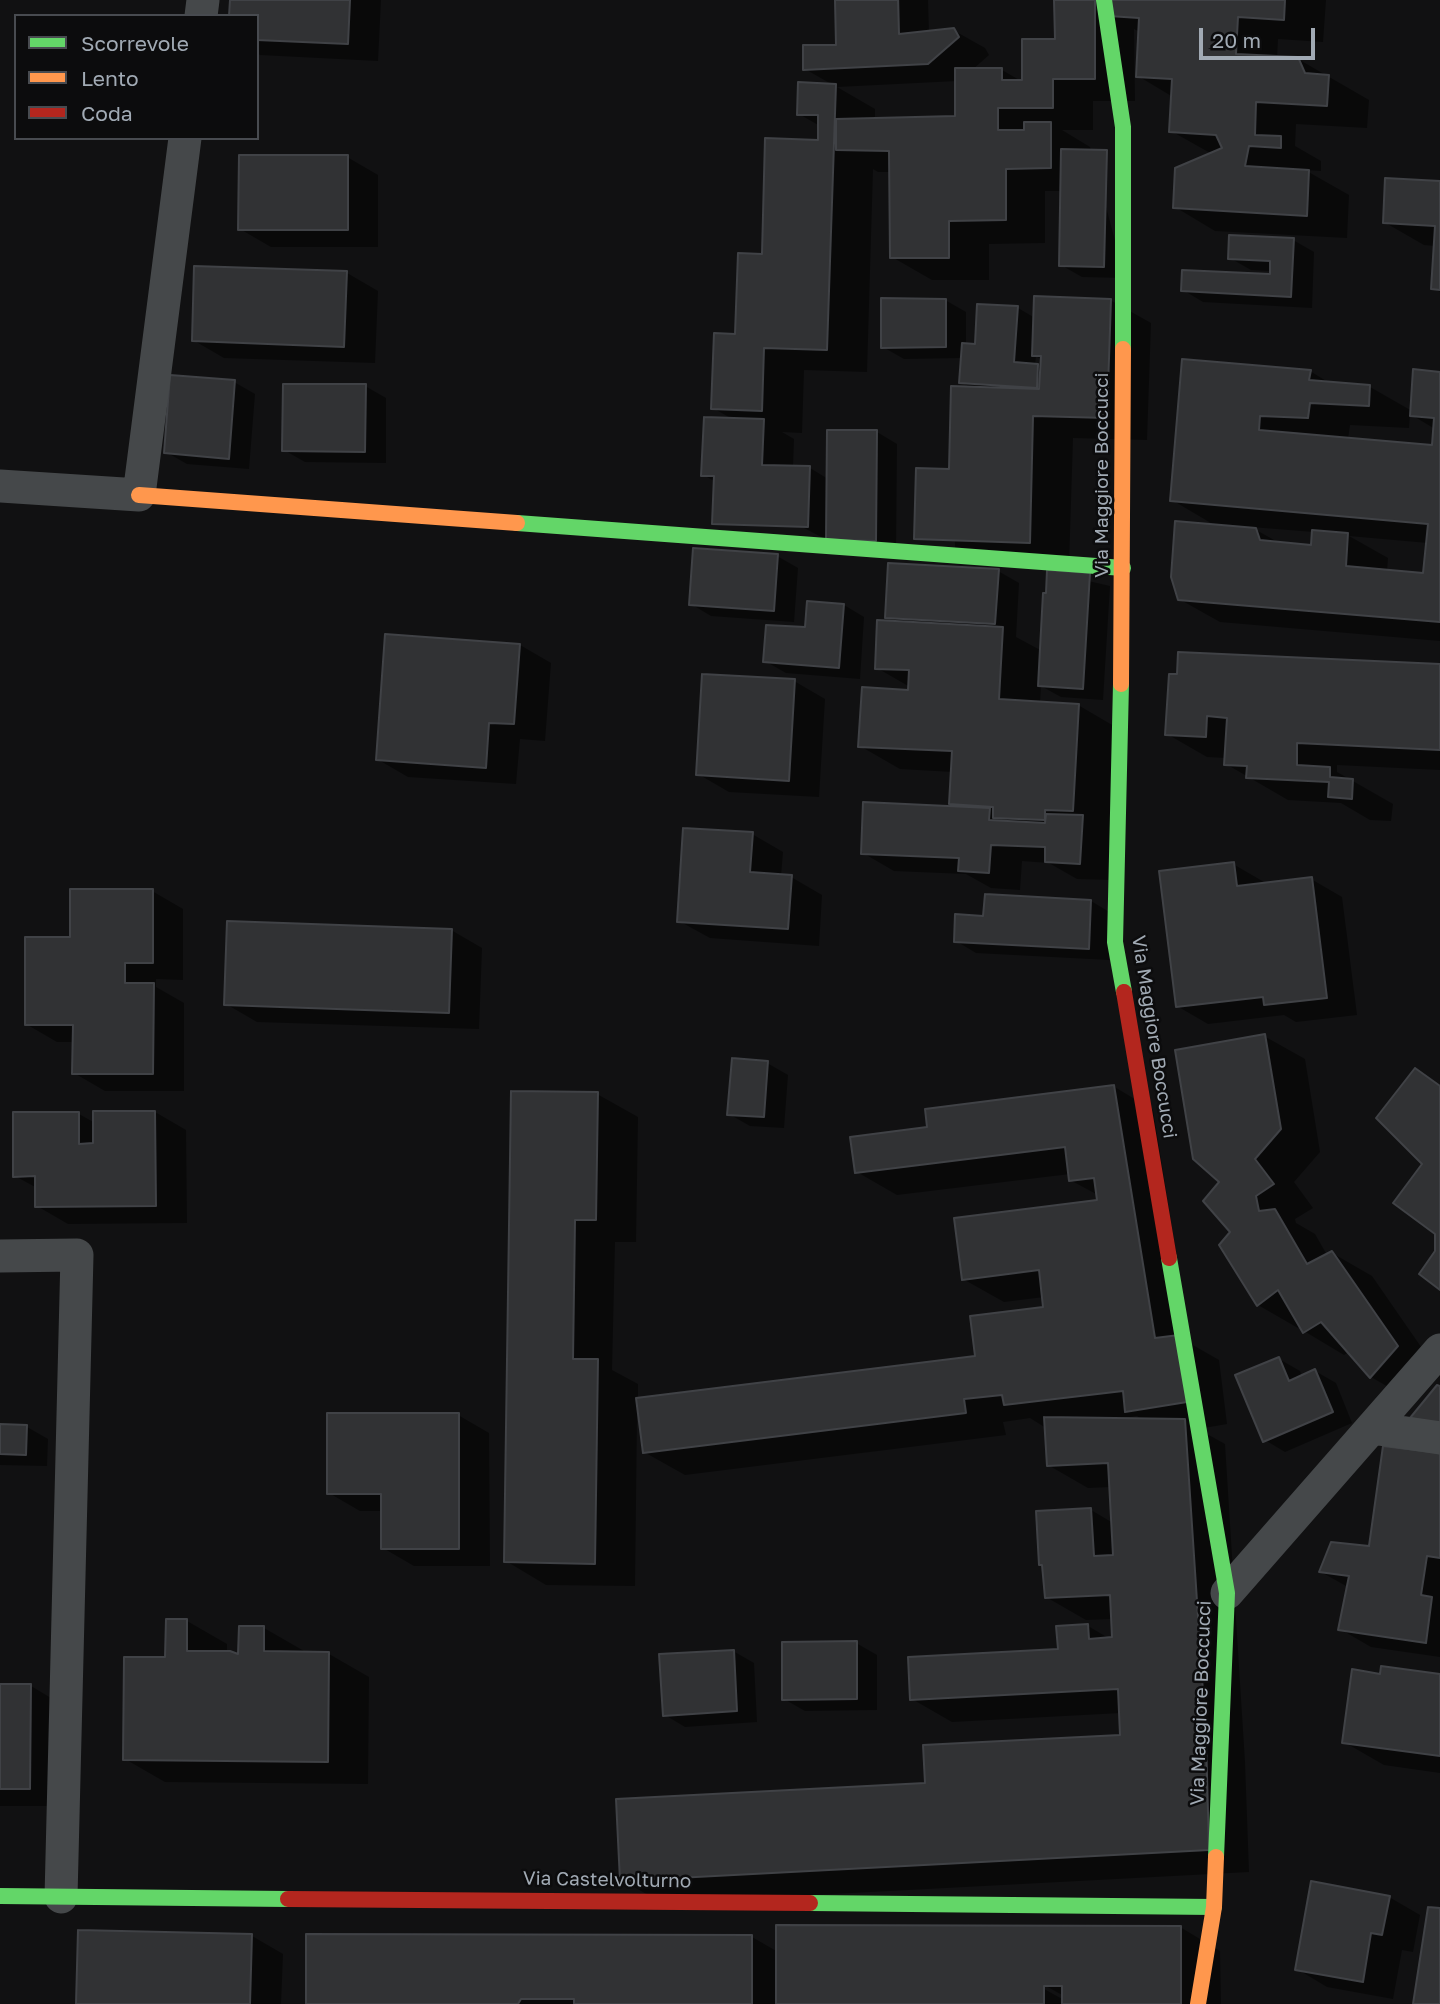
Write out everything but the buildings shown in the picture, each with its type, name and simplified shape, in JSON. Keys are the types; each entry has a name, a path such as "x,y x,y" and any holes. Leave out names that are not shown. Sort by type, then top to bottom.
{"street":[{"name":"Via Maggiore Boccucci","path":"1104,0 1123,127 1123,568 1115,942 1227,1593 1214,1907 1198,2004"},
{"path":"139,495 185,140"},
{"path":"0,486 1123,568"},
{"path":"0,1256 77,1255 61,1897"},
{"path":"1227,1593 1440,1350"},
{"path":"1372,1428 1440,1438"},
{"name":"Via Castelvolturno","path":"0,1896 1214,1907"}],"traffic: fast":[{"path":"1104,0 1123,127 1123,349"},
{"path":"517,523 1123,568"},
{"path":"1121,684 1115,942 1124,992"},
{"path":"1169,1258 1227,1593 1216,1857"},
{"path":"0,1896 288,1899"},
{"path":"810,1903 1214,1907"}],"traffic: slow":[{"path":"1121,684 1123,349"},
{"path":"139,495 517,523"},
{"path":"1198,2004 1214,1907 1216,1857"}],"traffic: jam":[{"path":"1124,992 1169,1258"},
{"path":"288,1899 810,1903"}]}
